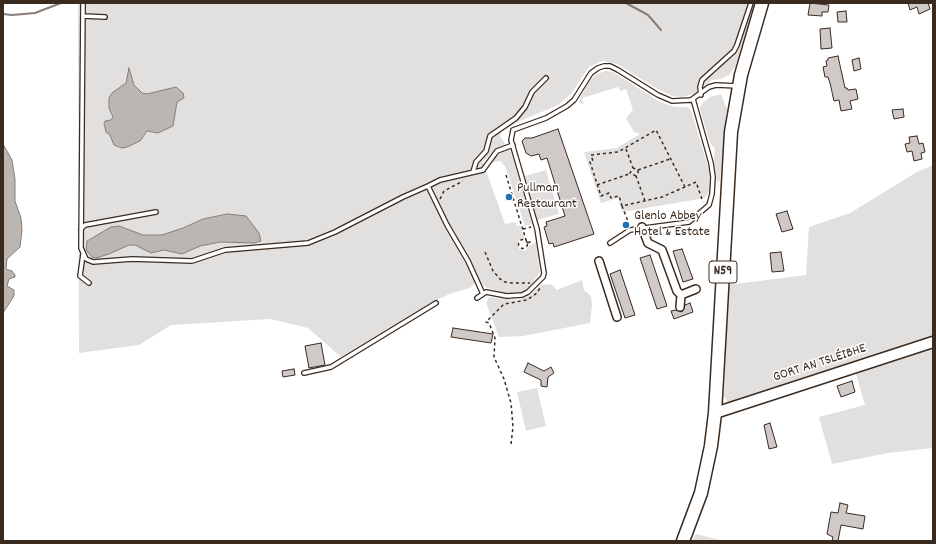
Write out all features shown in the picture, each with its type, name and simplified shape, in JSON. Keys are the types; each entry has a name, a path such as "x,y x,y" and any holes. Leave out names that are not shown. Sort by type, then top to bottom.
{"main road":[{"name":"N59","path":"683,541 701,493 711,446 715,413 730,146 739,86 762,3"}],"street":[{"path":"642,227 648,243 662,250 677,291 681,295 680,307"},
{"path":"599,261 617,317"},
{"path":"681,295 696,289"},
{"name":"GORT AN TSLÉIBHE","path":"715,413 933,342"}],"lane":[{"path":"83,3 81,229 83,254 80,276 89,283"},
{"path":"701,95 700,87 702,80 734,51 738,45 751,3"},
{"path":"83,16 105,17"},
{"path":"476,298 486,292 507,296 522,296 539,282 544,273 536,225 511,140 513,130 546,118 567,106 574,100 591,73 604,66 610,66 618,70 664,98 682,102 701,95 709,87 716,85 739,86"},
{"path":"473,172 476,162 486,151 490,136 516,118 525,107 532,92 546,78"},
{"path":"610,243 622,234 642,227 685,224 695,219 707,207 712,194 713,178 711,163 693,99"},
{"path":"83,254 86,259 93,262 132,259 192,261 225,250 308,243 329,235 403,196 440,180 483,170 497,151 513,145"},
{"path":"428,186 468,261 483,294"},
{"path":"81,229 85,225 156,212"},
{"path":"304,373 331,368 436,303"}],"path":[{"path":"631,230 619,196 611,198 609,194 601,196 590,162 592,161 591,155 618,152 656,130 685,187"},
{"path":"626,148 633,168 638,170 671,159"},
{"path":"597,185 630,173 633,168"},
{"path":"638,170 636,176 645,200"},
{"path":"438,206 444,191 468,178 473,172"},
{"path":"630,173 636,176"},
{"path":"506,175 527,243 524,248 519,246 522,240 527,243 539,240"},
{"path":"622,206 662,196 696,182 704,204 707,207"},
{"path":"523,229 536,225"},
{"path":"485,252 494,271 505,282 523,284 539,282 539,290 532,297 522,302 504,304 486,322 489,323 495,338 494,357 504,379 510,403 513,427 511,444"}],"shaded area":[{"path":"78,3 755,3 735,67 729,75 721,79 712,80 694,94 681,97 672,96 617,64 602,61 589,67 571,94 558,105 520,121 501,132 500,136 505,144 494,150 483,162 505,224 515,222 517,226 520,225 524,238 518,241 519,249 525,251 530,245 536,242 540,272 529,288 520,293 510,294 487,288 481,283 458,241 454,242 474,279 474,284 470,288 452,293 432,302 341,357 308,328 270,319 171,325 139,345 79,353"},
{"path":"129,68 134,85 142,93 147,94 176,87 183,93 184,98 177,102 173,126 158,133 147,131 140,141 122,148 114,145 110,135 106,132 104,123 105,121 111,120 113,117 109,108 109,98 112,93 126,83"},
{"path":"605,71 613,72 660,102 675,107 687,107 691,110 709,170 709,192 705,198 622,212 618,198 601,203 584,152 617,148 640,134 634,132 626,118 633,110 626,89 621,91 618,87 582,98 584,104 579,103 580,98 591,79 595,75"},
{"path":"721,94 727,109 720,180 717,182 714,157 715,149 710,143 700,109 701,105 710,97"},
{"path":"3,144 12,160 15,179 15,201 21,218 22,230 20,247 7,259 6,269 12,271 15,277 9,279 7,286 14,290 14,296 3,313"},
{"path":"506,150 510,150 532,224 525,226 505,166 500,161 493,162 495,156"},
{"path":"933,165 933,339 730,404 728,403 724,396 728,285 806,275 809,227 850,213 917,172"},
{"path":"546,170 550,184 529,190 525,176"},
{"path":"551,188 559,214 537,220 530,194"},
{"path":"227,214 246,216 259,233 261,241 254,243 220,242 200,246 182,254 164,250 151,253 135,245 129,245 96,258 92,257 86,250 87,241 111,227 119,226 143,235 162,235 203,219"},
{"path":"582,280 584,290 591,296 592,305 590,323 523,336 499,337 486,303 489,297 517,300 529,296 541,285 551,284 557,290"},
{"path":"933,348 933,448 888,453 832,464 819,417 865,405 856,374"},
{"path":"537,388 546,426 526,431 517,392"},
{"path":"696,534 724,541 692,541"}],"building":[{"path":"810,3 829,5 828,12 822,12 822,16 808,15"},
{"path":"908,3 928,3 930,9 919,14 917,7 910,10"},
{"path":"846,11 847,22 838,22 837,12"},
{"path":"830,28 832,48 821,49 820,29"},
{"path":"838,56 845,88 848,90 856,89 858,99 850,101 852,109 841,111 839,100 834,101 830,83 828,77 825,77 823,67 827,66 826,61 828,58"},
{"path":"859,58 861,69 854,71 852,60"},
{"path":"903,109 904,117 894,119 892,110"},
{"path":"558,129 594,234 554,247 553,243 549,244 544,227 547,226 546,222 565,216 547,158 541,160 539,154 531,156 526,153 522,141 525,138 532,138"},
{"path":"917,136 919,144 923,143 925,152 921,153 922,159 914,161 912,151 907,152 905,144 910,143 909,137"},
{"path":"787,211 793,229 782,232 776,214"},
{"path":"682,249 693,279 683,282 673,251"},
{"path":"781,252 784,271 772,272 770,253"},
{"path":"650,255 667,306 657,309 640,258"},
{"path":"620,270 635,315 625,318 610,274"},
{"path":"690,303 693,312 674,319 671,311 676,310 682,312 685,305"},
{"path":"453,328 493,334 491,343 451,337"},
{"path":"321,343 325,365 309,368 305,346"},
{"path":"528,363 544,371 551,367 554,373 548,377 547,387 541,386 541,380 524,372"},
{"path":"294,369 295,375 283,377 282,371"},
{"path":"852,381 855,392 841,397 837,386"},
{"path":"770,423 777,447 769,449 764,425"},
{"path":"840,503 848,505 846,513 865,516 863,529 841,525 838,541 832,541 833,537 827,534 831,512 838,513"}],"waterway":[{"path":"3,14 12,15 35,13 61,3"},
{"path":"626,3 648,15 661,30"}],"place":[{"name":"Pullman Restaurant","path":"509,197"},
{"name":"Glenlo Abbey Hotel & Estate","path":"626,225"}]}
